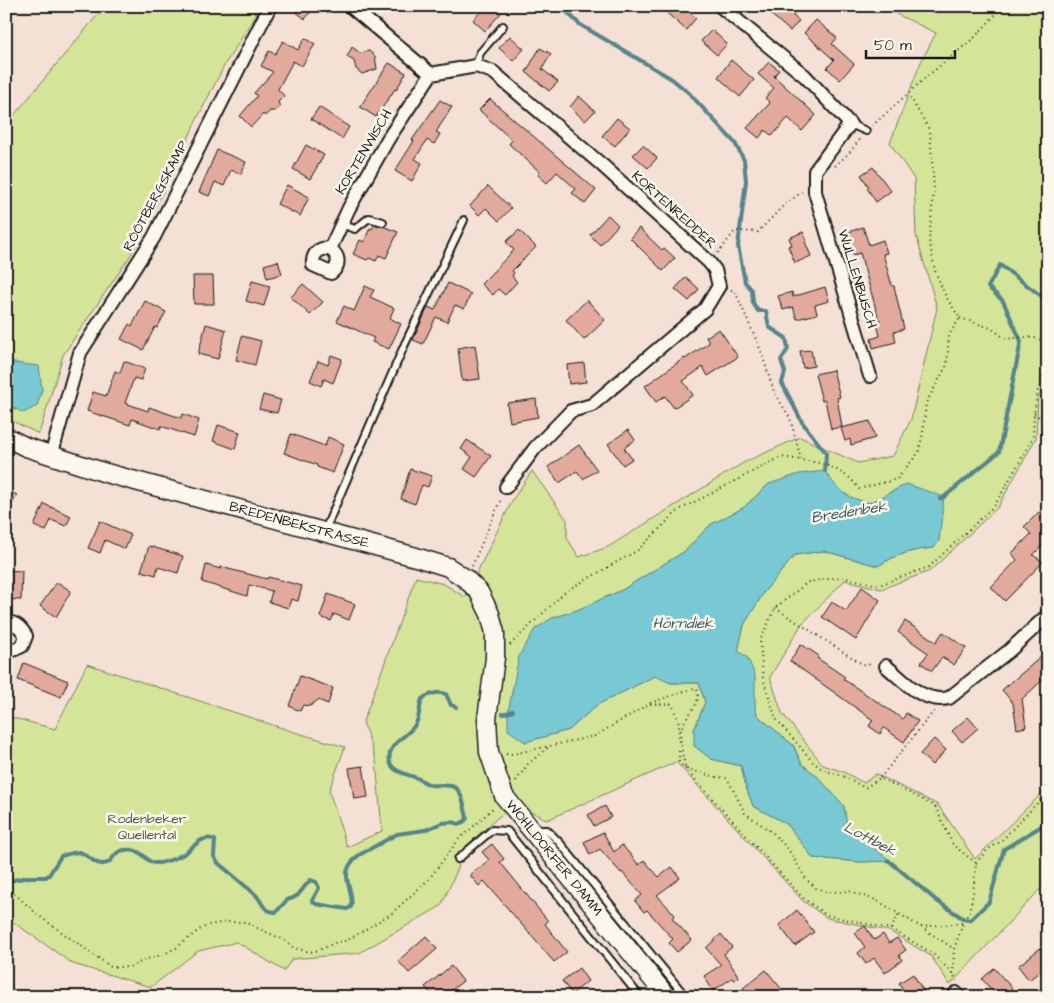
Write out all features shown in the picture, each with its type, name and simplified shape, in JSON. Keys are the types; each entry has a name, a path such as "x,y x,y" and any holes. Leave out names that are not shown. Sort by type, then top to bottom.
{"street":[{"name":"RÖÖTBERGSKAMP","path":"51,456 80,353 154,237 270,6"},
{"path":"350,6 431,74 475,67"},
{"path":"720,6 805,76 850,124 815,171 815,188"},
{"name":"KORTENREDDER","path":"475,67 493,72 602,165 709,262 715,270 719,286"},
{"name":"KORTENWISCH","path":"330,249 349,208 388,139 431,74"},
{"name":"WULLENBUSCH","path":"815,188 870,376"},
{"path":"506,487 535,448 571,411 592,405 705,309 719,286"},
{"name":"BREDENBEKSTRASSE","path":"6,437 26,447 106,473 325,531 448,567 466,579 478,592 490,614 495,633 495,658 489,700"},
{"path":"886,666 923,696 943,700 956,694 987,669 1048,615"},
{"path":"6,622 14,623 21,628 26,636 22,646 13,650 6,649"},
{"name":"WOHLDORFER DAMM","path":"489,700 487,719 489,752 504,796 667,997"}],"lane":[{"path":"475,67 480,52 503,26"},
{"path":"850,124 866,131"},
{"path":"342,224 355,229 369,218 383,222"},
{"path":"325,531 404,346 464,220"},
{"path":"458,859 492,830 507,831 640,997"},
{"path":"530,830 547,830 553,836 686,997"}],"path":[{"path":"709,262 735,231 758,232 784,205 802,192 815,188 850,152 866,131 924,79 975,38 998,12 1000,6"},
{"path":"908,95 930,132 934,190 929,239 935,271 946,297 960,318 990,328 1006,339 1032,337 1045,342 1048,346"},
{"path":"719,286 735,291 761,351 774,392 790,418 801,460"},
{"path":"495,658 566,591 638,550 679,510 780,457 820,463 834,468 851,479 859,489 897,479 919,452 924,432 926,403 946,365 949,335 960,318"},
{"path":"943,700 880,778 865,788 845,777 822,769 813,762 776,719 763,678 760,641 775,608 808,582 841,576 879,585 929,567 995,506 1033,438 1034,413 1038,390 1048,363"},
{"path":"1034,413 1048,424"},
{"path":"466,579 506,487"},
{"path":"775,608 862,664 886,666"},
{"path":"489,752 512,754 595,736 649,704 694,688 699,694 698,700 685,720 681,731 682,755 686,769"},
{"path":"649,704 672,704 679,723 679,762 803,898 826,915 891,928 932,953 953,974"},
{"path":"6,889 13,892 39,916 111,967 129,967 162,955 176,948 199,930 209,925 227,922 244,922 284,940 294,948 310,952 319,950 348,940 391,914 425,884 459,839 504,796 528,764 550,746"},
{"path":"686,769 727,778 745,813 773,833 788,849 806,879 816,888 829,892 849,891 876,900 954,949"},
{"path":"880,778 935,806 953,845 976,863"},
{"path":"958,992 953,974 954,949 974,894 976,863 986,850 1000,842 1048,792"},
{"path":"891,928 899,914"},
{"path":"921,927 963,923"}],"green space":[{"path":"105,6 262,6 225,64 130,256 63,355 39,434 14,422 6,415 6,403 16,410 16,362 6,362 6,125"},
{"name":"Rodenbeker Quellental","path":"880,6 1048,6 1048,384 1038,397 1036,438 998,507 930,571 881,589 845,580 801,625 770,677 782,713 823,765 844,772 864,783 876,774 938,805 975,859 1048,787 1048,881 950,985 931,956 889,931 827,918 803,901 676,762 547,820 538,815 517,810 502,814 453,858 459,866 441,906 359,953 292,959 284,971 237,942 198,951 151,987 73,964 6,917 6,716 55,729 87,664 345,747 329,791 347,847 382,831 376,760 363,722 416,577 444,584 465,597 513,499 532,471 567,520 567,538 579,557 608,547 743,463 800,437 858,463 893,456 911,419 937,308 916,235 914,179 890,143 920,64 936,33","holes":["769,484 837,490 853,499 869,503 907,484 934,548 905,553 878,566 824,551 795,555 764,592 744,625 738,651 757,715 793,745 802,764 817,776 844,806 847,828 890,861 861,862 813,858 787,824 753,806 741,766 711,759 694,730 705,702 699,683 671,683 655,676 597,705 569,730 525,742 512,694 516,677 552,618 577,610 622,590 685,551 710,525 743,508"]}],"water":[{"path":"6,362 39,366 42,390 37,406 23,413 6,403"},
{"name":"Hörndiek","path":"825,471 838,489 854,498 869,503 907,484 944,497 939,541 934,548 905,553 878,566 824,551 795,555 764,592 744,625 738,651 747,657 755,675 755,706 757,715 793,745 802,764 817,776 844,806 847,828 891,861 861,862 813,858 787,824 753,806 741,766 711,759 694,746 694,730 705,702 699,683 671,683 655,676 597,705 569,730 525,742 508,730 508,713 519,656 535,629 552,618 577,610 622,590 685,551 710,525 743,508 769,484 799,474"}],"building":[{"path":"289,6 315,6 305,19"},
{"path":"486,6 493,6 501,13 485,31 473,20"},
{"path":"659,6 682,6 696,18 686,30"},
{"path":"773,6 792,6 797,11 793,16 799,21 790,31 768,12"},
{"path":"816,20 837,38 832,44 854,64 840,80 827,68 834,60 804,33"},
{"path":"712,30 727,44 717,55 701,41"},
{"path":"510,36 524,49 513,61 499,48"},
{"path":"305,38 315,44 302,66 293,61 278,89 284,96 278,102 280,107 275,111 270,111 265,116 263,114 251,127 240,116 257,96 254,93 273,72 261,66 269,51 275,54 283,41 298,50"},
{"path":"352,47 360,53 369,51 375,56 377,69 362,74 356,69 354,61 347,57"},
{"path":"540,48 551,54 542,69 558,82 549,91 526,72"},
{"path":"731,60 754,80 740,97 718,77"},
{"path":"769,62 779,70 774,76 816,115 802,131 788,118 772,136 765,130 759,138 747,128 770,103 765,98 774,88 758,74"},
{"path":"389,63 406,73 376,117 360,107"},
{"path":"579,96 595,111 585,121 570,107"},
{"path":"490,99 596,190 585,204 572,193 576,189 557,172 547,183 538,175 540,172 509,144 512,140 479,110"},
{"path":"440,100 452,107 436,132 440,134 434,144 427,140 415,159 422,163 412,181 395,171 414,141 412,140"},
{"path":"319,107 349,127 342,139 311,119"},
{"path":"617,118 630,128 615,146 602,136"},
{"path":"306,145 324,155 310,179 293,169"},
{"path":"643,145 657,158 648,168 633,155"},
{"path":"217,150 246,162 241,174 231,170 224,186 215,182 209,196 199,192"},
{"path":"873,167 891,191 876,202 861,175"},
{"path":"287,185 309,197 300,216 277,204"},
{"path":"488,186 511,208 499,221 486,208 479,215 470,206"},
{"path":"608,215 618,225 600,245 590,235"},
{"path":"374,225 398,232 386,258 379,255 376,261 369,258 367,260 353,254 360,240 364,242 370,228 372,229"},
{"path":"863,227 869,245 883,240 887,253 883,254 892,286 894,286 904,329 894,332 896,342 873,348 871,339 880,336 877,324 880,323 860,253 853,255 846,233"},
{"path":"639,228 662,250 664,248 675,258 663,271 630,238"},
{"path":"519,230 536,247 512,271 514,273 512,276 517,282 505,295 498,289 493,295 481,284 514,250 506,242"},
{"path":"803,232 811,256 795,263 788,246 792,245 789,238"},
{"path":"278,261 282,274 267,278 264,265"},
{"path":"193,276 213,276 214,304 194,304"},
{"path":"686,277 699,289 689,301 675,289"},
{"path":"252,281 270,286 264,306 246,301"},
{"path":"448,283 471,294 464,309 455,305 447,322 436,317 423,344 413,340 428,307 435,310"},
{"path":"303,284 323,302 310,315 291,297"},
{"path":"365,286 374,290 370,297 394,308 390,318 401,324 389,349 372,342 374,338 337,321 344,306 354,311"},
{"path":"825,287 829,301 815,305 817,314 797,319 793,307 783,310 778,296 792,292 793,297"},
{"path":"587,300 605,320 584,340 566,320"},
{"path":"145,301 166,312 157,328 155,327 143,350 121,339 129,324 132,326"},
{"path":"206,324 226,330 218,359 198,354"},
{"path":"719,329 738,357 708,376 703,367 683,381 693,395 674,408 665,396 656,402 645,386 709,343 706,337"},
{"path":"242,336 261,341 255,365 236,360"},
{"path":"475,345 480,379 462,381 458,348"},
{"path":"811,350 814,366 803,368 800,351"},
{"path":"331,355 342,359 333,383 324,379 321,386 310,381 318,361 328,365"},
{"path":"124,361 145,369 141,380 134,378 125,403 148,411 149,407 181,418 183,414 199,420 194,437 161,426 160,429 132,419 130,425 87,411 93,392 106,396 115,371 120,373"},
{"path":"584,363 586,382 569,384 567,365"},
{"path":"833,370 840,397 837,398 842,427 831,429 825,400 822,401 815,374"},
{"path":"263,395 281,400 277,413 259,409"},
{"path":"536,399 538,417 510,422 507,403"},
{"path":"870,421 875,438 851,445 850,439 845,441 841,428"},
{"path":"218,425 240,432 235,449 213,441"},
{"path":"628,430 635,440 624,448 632,459 623,465 608,444"},
{"path":"291,434 325,446 328,437 344,444 333,473 284,453"},
{"path":"467,440 491,456 476,477 464,469 472,457 461,449"},
{"path":"579,445 597,470 583,479 577,471 559,483 548,467"},
{"path":"410,469 432,476 428,487 422,485 415,504 401,499"},
{"path":"6,490 17,495 6,515"},
{"path":"44,504 71,516 66,526 51,520 46,531 34,526"},
{"path":"1039,512 1048,520 1048,540 1033,555 1043,562 1005,601 991,587 1017,560 1012,553 1031,534 1024,527"},
{"path":"100,521 131,535 125,549 105,540 100,553 88,548"},
{"path":"149,546 183,556 178,573 158,567 156,575 141,571"},
{"path":"206,565 267,579 268,577 302,586 298,601 291,599 288,608 269,602 272,591 249,585 247,596 202,582"},
{"path":"6,570 22,571 21,600 6,599"},
{"path":"57,582 71,591 56,617 40,606"},
{"path":"862,587 880,600 856,640 822,617 832,602 846,611"},
{"path":"328,594 355,604 349,620 334,614 331,621 320,617"},
{"path":"905,621 936,642 943,632 966,648 954,665 942,657 932,671 921,663 928,653 898,632"},
{"path":"801,644 819,656 817,658 845,677 843,679 903,719 906,713 918,721 904,742 884,728 880,734 869,726 873,720 790,661"},
{"path":"1048,651 1048,675 1022,699 1026,727 1017,729 1013,703 1002,690"},
{"path":"24,663 68,681 61,697 18,680"},
{"path":"300,676 333,688 328,704 318,700 310,706 303,705 300,711 289,706"},
{"path":"968,717 978,728 962,742 952,731"},
{"path":"934,739 946,750 932,765 920,754"},
{"path":"363,766 368,797 354,799 349,768"},
{"path":"605,806 611,817 594,826 588,815"},
{"path":"603,832 614,852 622,845 639,865 644,860 659,877 672,867 680,878 657,895 675,915 672,918 692,940 677,952 669,943 673,939 647,910 644,912 635,901 642,895 622,872 600,849 590,855 584,842"},
{"path":"492,844 504,859 500,862 548,921 545,924 567,952 554,962 484,881 479,886 470,875 489,860 482,852"},
{"path":"797,910 814,932 795,946 779,925"},
{"path":"865,926 874,940 883,934 889,943 897,938 906,950 899,955 902,960 885,973 874,958 866,964 858,953 865,947 855,933"},
{"path":"721,934 732,947 724,954 739,977 734,980 732,978 713,991 704,976 721,965 706,948"},
{"path":"426,936 437,949 409,973 398,961"},
{"path":"1048,942 1048,965 1029,980 1018,966"},
{"path":"451,966 463,981 443,997 434,997 425,987"},
{"path":"579,968 588,981 572,994 562,981"},
{"path":"994,968 1012,988 1002,997 998,997 982,979"},
{"path":"766,970 788,997 750,997 743,988"},
{"path":"913,974 927,997 908,997 899,983"}],"waterway":[{"path":"561,6 579,24 672,79 689,93 735,143 744,160 746,181 738,246 745,282 752,290 753,303 758,311 766,311 769,327 786,338 788,349 781,360 785,372 782,383 802,422 826,453 825,471"},
{"name":"Bredenbek","path":"940,499 999,452 1021,341 1003,301 988,287 1000,265 1044,298 1048,291"},
{"name":"Bredenbek","path":"6,872 9,881 28,877 46,877 61,856 79,852 100,864 107,863 117,853 125,850 138,852 151,862 163,862 183,854 201,840 207,838 215,840 214,856 217,862 256,895 268,910 276,912 287,900 298,895 310,880 316,882 319,888 312,901 316,904 347,909 351,907 352,900 347,875 348,869 359,855 397,834 425,830 442,823 452,822 459,824 467,818 462,798 457,789 448,785 429,784 402,773 394,768 390,759 390,753 394,745 415,725 422,699 434,694 443,693 446,694 451,705 456,707"},
{"name":"Bredenbek","path":"503,714 513,711"},
{"name":"Lottbek","path":"888,860 937,901 964,919 970,920 989,902 1004,849 1048,822"},
{"name":"Bredenbek","path":"6,857 8,866 6,870"}]}
